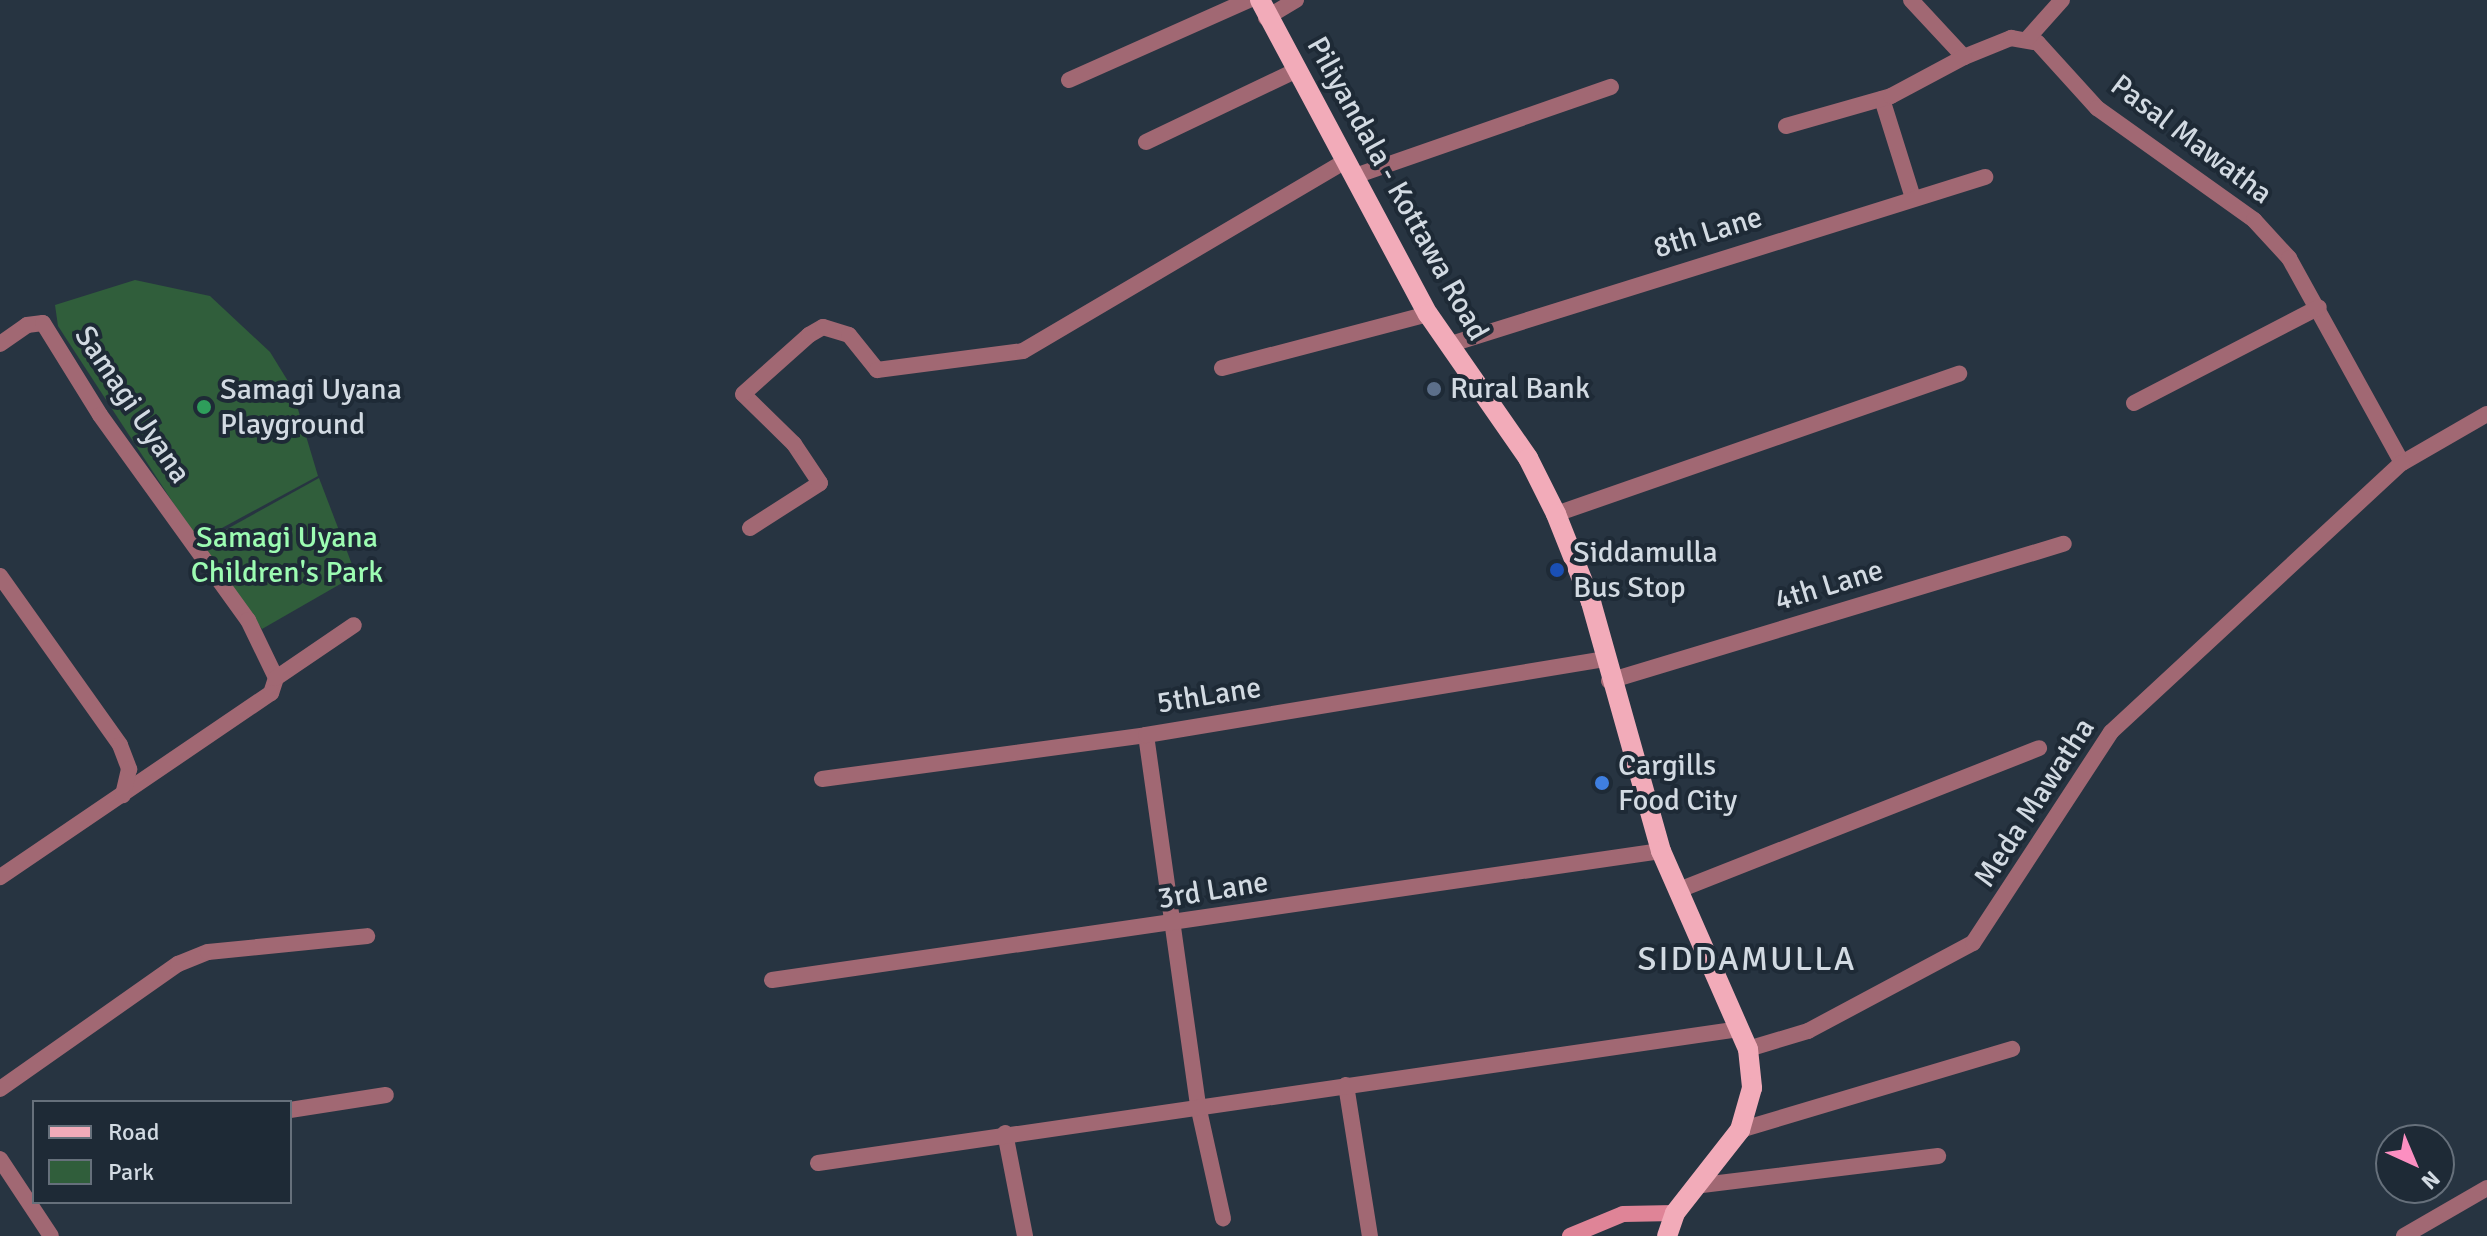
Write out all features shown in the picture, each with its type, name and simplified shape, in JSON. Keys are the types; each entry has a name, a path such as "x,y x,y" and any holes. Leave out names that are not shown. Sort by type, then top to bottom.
{"main road":[{"name":"Piliyandala - Kottawa Road","path":"1263,9 1428,314 1528,458 1556,514 1591,602 1609,681 1661,851 1748,1049 1752,1088 1740,1130 1675,1213 1667,1236"}],"street":[{"path":"1069,80 1249,0"},
{"path":"1263,9 1296,0"},
{"path":"1911,0 1964,57"},
{"path":"1786,126 1882,99 1964,57 2028,38 2062,0"},
{"name":"Pasal Mawatha","path":"2028,38 2097,108 2254,220 2289,258 2319,307 2402,463"},
{"path":"1146,142 1295,71"},
{"path":"750,528 820,483 794,444 743,394 809,335 823,327 849,335 877,370 1023,351 1351,168 1611,87"},
{"path":"1882,99 1913,198"},
{"name":"8th Lane","path":"1448,345 1985,177"},
{"path":"2134,403 2319,307"},
{"path":"1222,368 1428,314"},
{"name":"Samagi Uyana","path":"0,344 27,325 43,323 100,415 248,620 276,678"},
{"path":"1556,514 1959,374"},
{"path":"2402,463 2487,414"},
{"name":"Meda Mawatha","path":"1748,1049 1808,1031 1973,943 2111,732 2402,463"},
{"name":"4th Lane","path":"1609,681 2064,544"},
{"path":"0,576 120,745 129,769 123,795"},
{"path":"3,870 123,795 271,693 276,678 354,625"},
{"name":"5thLane","path":"822,779 1146,735 1603,659"},
{"path":"1146,735 1199,1110 1223,1218"},
{"path":"1679,890 2039,748"},
{"name":"3rd Lane","path":"772,980 1172,926 1661,851"},
{"path":"0,1089 178,964 208,952 367,936"},
{"path":"818,1163 1005,1133 1199,1110 1346,1085 1740,1029"},
{"path":"1740,1130 2012,1049"},
{"path":"1346,1085 1370,1236"},
{"path":"292,1110 386,1095"},
{"path":"1005,1133 1025,1236"},
{"path":"1694,1186 1938,1156"},
{"path":"0,1159 32,1198"},
{"path":"2406,1236 2487,1188"},
{"path":"39,1206 51,1236"},
{"path":"1570,1236 1623,1214 1675,1213"}],"green space":[{"name":"Samagi Uyana Playground","path":"135,280 210,296 270,352 291,386 318,476 198,541 58,326 55,305"},
{"name":"Samagi Uyana Children's Park","path":"319,478 356,575 262,629 200,544"}],"place":[{"name":"Rural Bank","path":"1434,389"},
{"name":"Samagi Uyana Playground","path":"204,407"},
{"name":"Siddamulla Bus Stop","path":"1557,570"},
{"name":"Cargills Food City","path":"1602,783"}],"district":[{"name":"SIDDAMULLA","path":"1747,960"}]}
